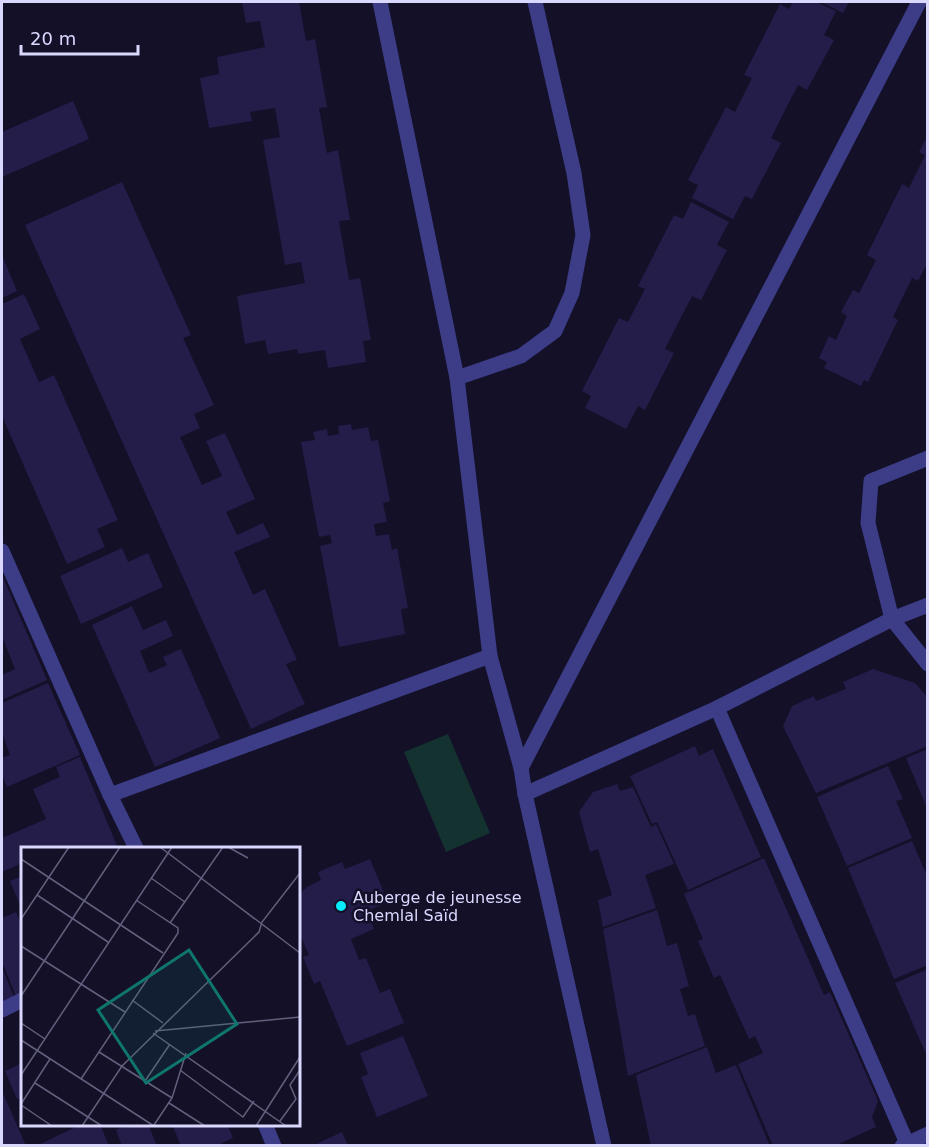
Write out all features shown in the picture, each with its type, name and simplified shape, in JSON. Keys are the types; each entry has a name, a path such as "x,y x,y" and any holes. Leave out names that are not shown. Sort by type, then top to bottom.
{"street":[{"path":"381,2 457,378 490,656 521,768 604,1146"},
{"path":"457,378 521,356 555,331 572,293 583,235 574,173 535,2"},
{"path":"521,768 919,2"},
{"path":"927,458 871,481 868,523 892,619 927,664"},
{"path":"2,552 135,847"},
{"path":"525,794 717,708 892,619 927,605"},
{"path":"110,795 490,656"},
{"path":"717,708 904,1144 927,1134"},
{"path":"2,1010 21,1000"},
{"path":"265,1126 274,1146"}],"green space":[{"path":"448,734 490,833 446,852 404,752"}],"building":[{"path":"242,2 299,2 306,41 315,39 327,107 319,108 327,153 338,150 350,220 339,221 349,280 360,278 371,340 363,341 366,362 328,368 325,350 298,354 297,349 268,354 265,340 245,344 237,296 305,283 301,262 285,265 263,140 280,137 275,108 250,112 252,121 209,128 200,78 219,74 217,57 265,47 260,21 246,23"},
{"path":"793,2 816,2 836,11 824,35 834,40 807,90 798,85 771,138 781,143 752,199 745,196 733,219 692,198 698,185 688,180 726,107 735,112 752,78 744,75 780,4 789,9"},
{"path":"821,2 849,2 843,13"},
{"path":"73,101 89,139 2,177 2,132"},
{"path":"928,135 928,262 918,281 912,278 893,317 898,320 868,382 864,380 861,386 824,368 827,362 819,358 829,336 836,340 847,316 841,312 853,290 859,293 876,260 867,255 902,184 909,188 925,155 919,152"},
{"path":"122,182 191,335 183,338 214,405 194,414 200,428 180,437 202,485 222,476 206,441 225,433 255,499 226,512 237,535 263,523 270,537 234,552 253,595 265,589 297,660 286,664 305,704 251,729 25,225"},
{"path":"691,202 729,222 717,245 727,250 701,300 692,296 665,349 674,353 645,410 638,406 626,429 585,408 591,396 582,391 619,318 628,322 645,289 638,286 674,215 683,219"},
{"path":"2,255 17,291 2,298"},
{"path":"24,294 40,329 20,339 39,382 54,375 118,520 97,529 105,547 67,564 2,416 2,304"},
{"path":"351,424 352,430 368,427 371,441 378,440 390,501 383,503 387,522 374,524 376,536 389,534 392,550 397,548 408,608 401,609 405,634 339,647 320,546 332,543 330,535 319,537 301,442 315,440 313,432 327,429 328,436 339,434 338,426"},
{"path":"122,548 128,562 148,553 163,587 81,624 60,576"},
{"path":"3,577 47,680 2,700 2,675 15,669 2,636"},
{"path":"132,606 143,630 166,620 173,636 140,651 149,673 167,665 163,657 181,649 220,738 155,767 92,625"},
{"path":"873,669 915,683 928,698 928,746 816,793 783,726 792,706 814,696 816,701 846,689 843,682"},
{"path":"48,683 80,755 7,787 2,775 2,758 10,755 2,733 2,703"},
{"path":"695,746 699,756 713,749 761,857 688,890 657,822 652,824 630,776"},
{"path":"928,749 928,808 927,808 906,758"},
{"path":"80,757 118,847 21,847 21,863 2,872 2,838 46,819 33,789 60,777 56,767"},
{"path":"888,766 903,799 896,801 912,838 847,866 817,797"},
{"path":"617,784 620,791 633,787 651,827 656,824 674,864 645,875 656,908 603,927 598,900 612,895 598,849 590,852 579,812 593,792"},
{"path":"912,841 928,878 928,965 894,979 848,868"},
{"path":"764,858 824,995 830,992 878,1101 872,1117 876,1127 834,1146 773,1146 738,1064 763,1053 755,1036 749,1039 720,975 714,978 698,941 703,939 684,894"},
{"path":"370,859 388,902 367,911 374,929 351,939 359,960 366,958 380,993 390,989 404,1023 347,1046 320,981 314,984 303,957 309,955 300,935 300,894 307,887 321,880 318,872 342,862 345,869"},
{"path":"21,876 21,908 10,881"},
{"path":"657,910 667,946 677,943 689,986 680,989 688,1016 695,1014 705,1046 628,1076 603,929"},
{"path":"16,912 21,924 21,994 16,996 2,962 2,918"},
{"path":"2,967 14,997 2,1002"},
{"path":"928,969 928,1053 926,1054 895,983"},
{"path":"403,1036 428,1096 377,1117 361,1077 368,1074 360,1053"},
{"path":"707,1047 716,1073 736,1065 770,1146 651,1146 636,1075"},
{"path":"21,1063 21,1097 17,1099 5,1071"},
{"path":"2,1091 26,1146 2,1146"},
{"path":"78,1126 101,1126 109,1146 36,1146"},
{"path":"124,1126 149,1126 157,1146 122,1146 116,1130"},
{"path":"173,1126 228,1126 233,1138 216,1146 181,1146"},
{"path":"342,1132 348,1146 312,1146"}],"place":[{"name":"Auberge de jeunesse Chemlal Saïd","path":"341,906"}]}
